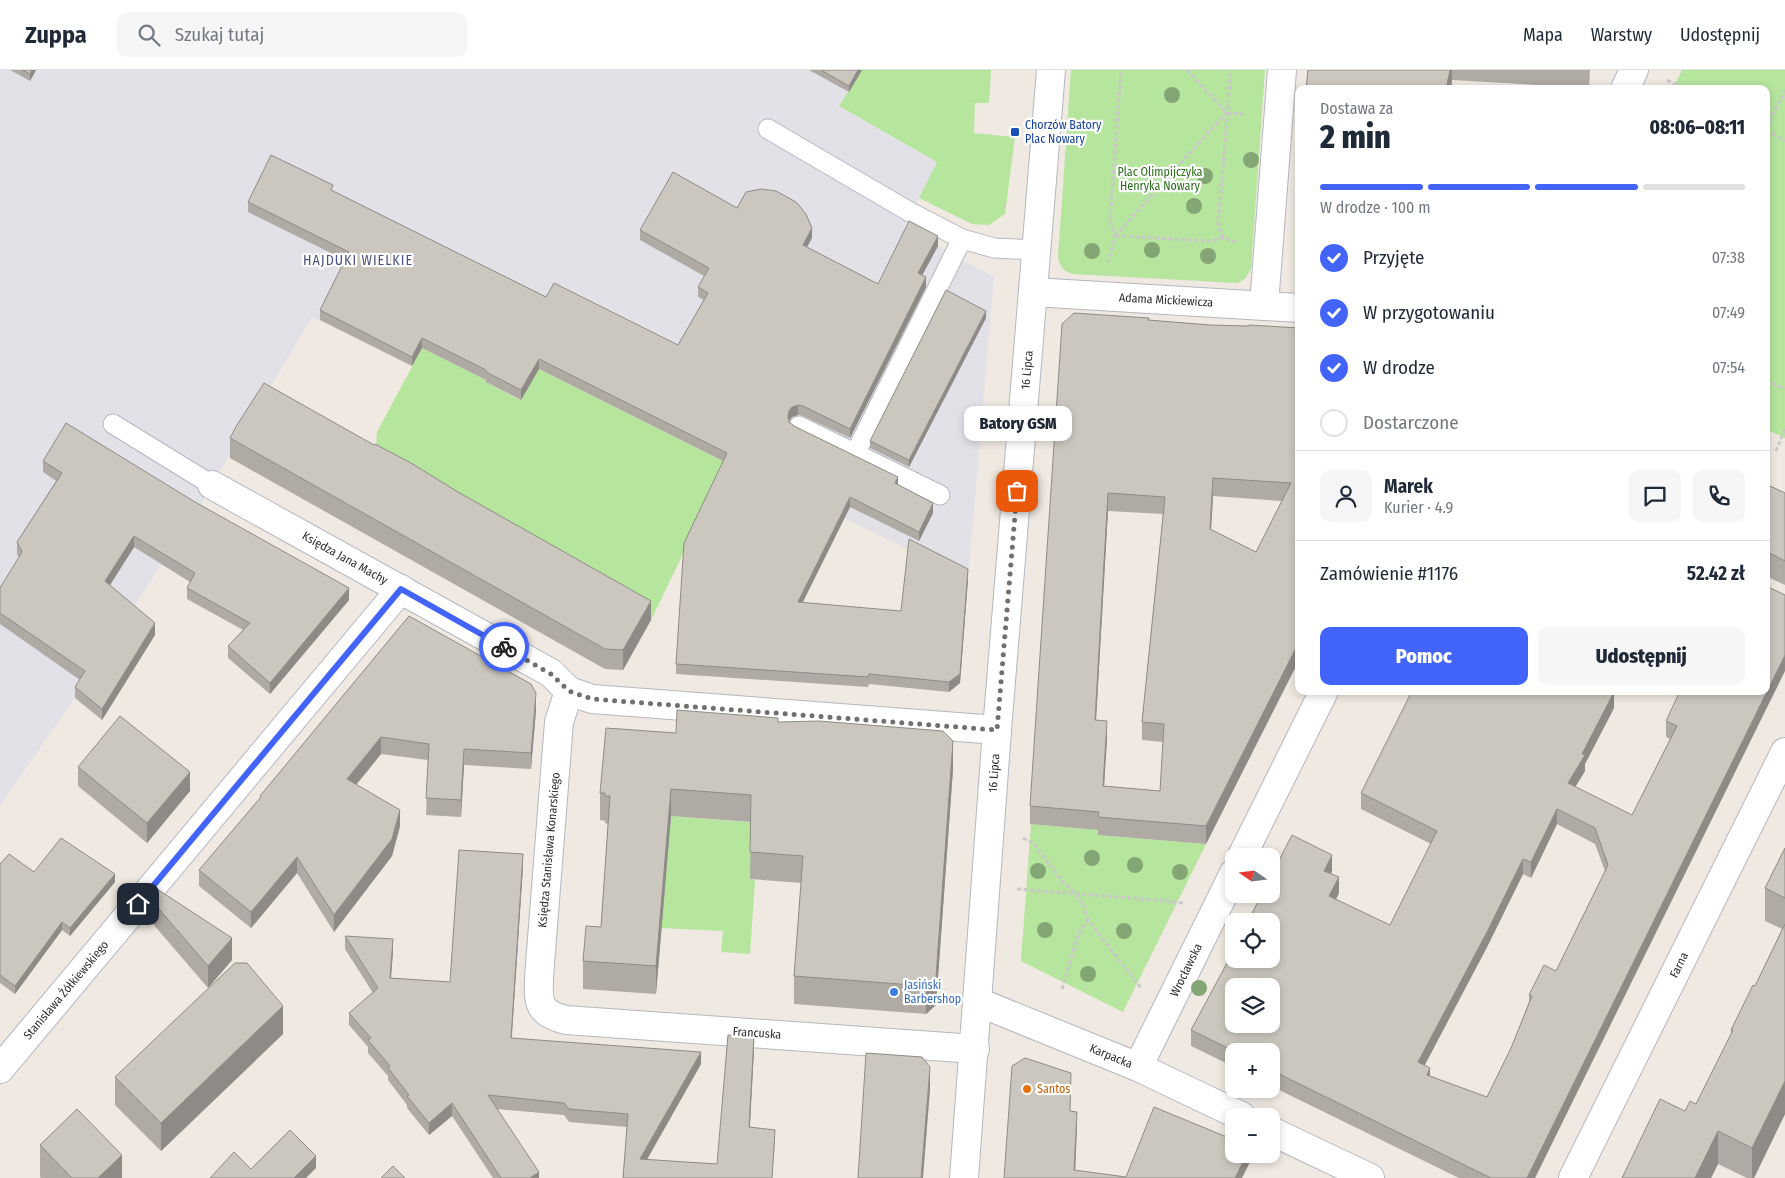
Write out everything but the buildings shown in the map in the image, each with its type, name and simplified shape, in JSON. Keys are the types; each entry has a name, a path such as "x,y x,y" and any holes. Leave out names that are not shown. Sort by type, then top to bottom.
{"street":[{"name":"16 Lipca","path":"964,1178 997,730 1051,70"},
{"path":"1264,305 1282,70"},
{"path":"1627,85 1634,70"},
{"name":"Adama Mickiewicza","path":"1033,292 1295,308"},
{"name":"Księdza Jana Machy","path":"212,484 551,674 569,691 592,699 997,730"},
{"name":"Stanisława Żółkiewskiego","path":"0,1069 401,589"},
{"name":"Księdza Stanisława Konarskiego","path":"543,1008 539,1001 538,976 559,722 569,691"},
{"path":"1246,848 1322,695"},
{"name":"Farna","path":"1573,1178 1785,753"},
{"name":"Wrocławska","path":"1138,1067 1225,891"},
{"name":"Karpacka","path":"978,1002 1138,1067 1225,1108"},
{"name":"Francuska","path":"543,1008 553,1016 566,1020 975,1049"},
{"path":"1280,1135 1370,1178"}],"lane":[{"path":"768,130 910,212 962,239 994,248 1037,250"},
{"path":"855,454 962,239"},
{"path":"113,424 212,484"},
{"path":"799,426 940,495"}],"path":[{"path":"1115,236 1110,220 1121,70"},
{"path":"1187,70 1227,113"},
{"path":"1223,238 1218,226 1231,70"},
{"path":"1667,80 1677,85"},
{"path":"1770,121 1785,91"},
{"path":"1106,270 1115,236 1227,113"},
{"path":"1770,132 1785,141"},
{"path":"1115,236 1209,242 1223,238 1238,243"},
{"path":"1770,382 1785,389"},
{"path":"1776,451 1785,429"},
{"path":"1020,836 1033,843 1063,882 1075,893 1084,906 1088,920 1145,992"},
{"path":"1016,889 1188,903"},
{"path":"1062,989 1078,935 1088,920"}],"shaded area":[{"path":"0,70 862,70 839,106 937,162 904,228 994,277 968,579 439,319 412,366 312,317 195,513 75,698 0,805"}],"green space":[{"path":"862,70 991,70 989,103 975,103 974,133 1015,137 1005,214 989,225 972,224 919,198 937,162 839,106"},
{"name":"Plac Olimpijczyka Henryka Nowary","path":"1071,70 1265,70 1251,269 1245,279 1237,283 1073,274 1062,268 1058,257"},
{"path":"1682,70 1785,70 1785,438 1770,431 1770,85 1675,85"},
{"path":"422,348 486,380 486,382 520,400 539,369 727,463 651,620 375,463 377,432"},
{"path":"671,816 771,824 750,879 755,880 750,954 721,952 723,931 661,928"},
{"path":"1031,824 1099,830 1098,835 1206,844 1123,1012 1021,961"}],"way so far":[{"path":"504,647 551,674 569,691 592,699 997,730 1017,491"}],"place":[{"name":"Chorzów Batory Plac Nowary","path":"1015,132"},
{"name":"Batory GSM","path":"1017,491"},
{"name":"Jasiński Barbershop","path":"894,992"},
{"name":"Santos","path":"1027,1089"}],"district":[{"name":"HAJDUKI WIELKIE","path":"358,260"}],"route":[{"path":"138,904 401,589 504,647"}]}
